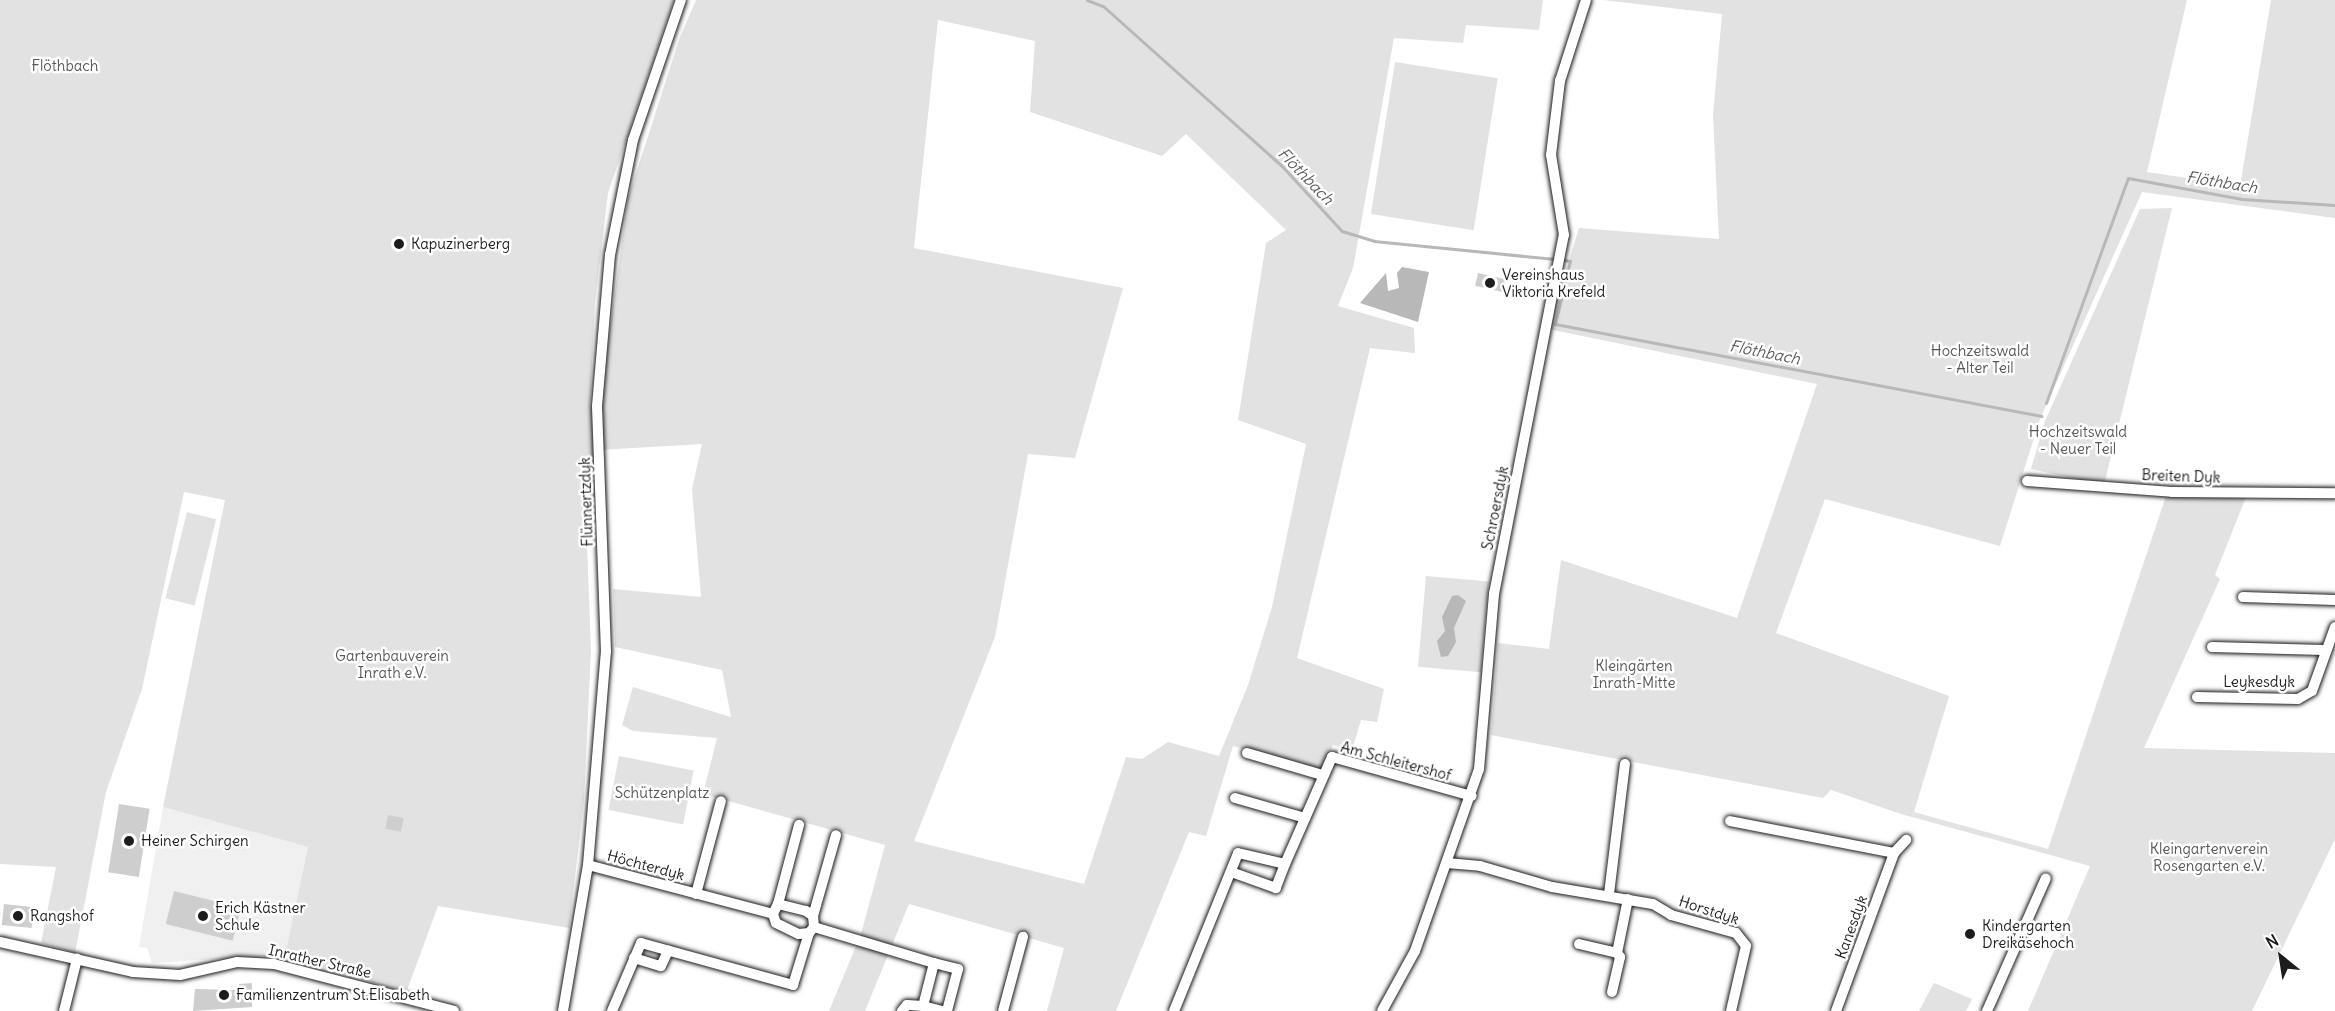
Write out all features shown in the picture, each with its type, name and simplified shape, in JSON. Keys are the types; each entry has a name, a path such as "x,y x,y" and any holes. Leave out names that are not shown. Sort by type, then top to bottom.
{"street":[{"name":"Flünnertzdyk","path":"563,1011 588,865 606,652 597,406 602,331 614,226 633,140 681,0"},
{"name":"Schroersdyk","path":"1382,1011 1411,960 1472,796 1479,769 1494,594 1564,235 1551,155 1560,81 1586,0"},
{"name":"Breiten Dyk","path":"2027,481 2172,492 2335,493"},
{"path":"2243,597 2335,600"},
{"name":"Leykesdyk","path":"2197,697 2298,699 2312,691 2324,650 2335,627"},
{"path":"2212,647 2324,650"},
{"path":"1231,872 1276,888 1323,775 1247,753"},
{"name":"Am Schleitershof","path":"1323,775 1332,758 1472,796"},
{"path":"1609,894 1625,764"},
{"path":"1235,798 1305,818"},
{"name":"Höchterdyk","path":"696,894 721,801"},
{"path":"1730,821 1894,853"},
{"path":"775,909 799,825"},
{"path":"612,1011 641,943 793,985 836,835"},
{"name":"Kanesdyk","path":"1836,1011 1894,853 1906,840"},
{"path":"1174,1011 1238,853 1285,864"},
{"name":"Horstdyk","path":"1447,863 1480,866 1552,887 1609,894 1742,937 1745,955 1731,1011"},
{"name":"Höchterdyk","path":"588,865 696,894 775,909 812,925"},
{"path":"1987,1011 2046,878"},
{"path":"1612,992 1620,957 1617,953 1628,899"},
{"name":"Höchterdyk","path":"775,909 784,930 812,925"},
{"path":"812,925 958,969 945,1011 907,1005 902,1011"},
{"path":"1003,1011 1023,937"},
{"name":"Inrather Straße","path":"0,942 133,972 180,975 237,962 261,962 454,1011"},
{"path":"1579,944 1617,953"},
{"path":"634,958 661,966 668,951"},
{"path":"64,1011 77,959"},
{"path":"923,1006 934,963"}],"shaded area":[{"path":"1402,267 1429,272 1418,322 1360,303 1386,273 1388,291 1399,288 1397,273"},
{"path":"1458,595 1466,601 1454,628 1456,642 1448,656 1441,657 1437,641 1445,631 1442,617 1452,596"},
{"path":"163,807 308,847 285,955 152,963 147,948 139,947"}],"green space":[{"name":"Gartenbauverein Inrath e.V.","path":"0,0 674,0 608,193 595,303 590,405 597,406 595,499 585,492 591,650 584,800 569,928 438,906 406,993 285,955 308,847 163,807 225,500 184,492 142,689 106,792 75,953 41,943 56,867 0,864"},
{"path":"696,0 1543,0 1539,30 1466,25 1463,43 1394,38 1353,268 1338,306 1414,328 1415,353 1370,348 1297,658 1384,689 1377,722 1361,720 1352,750 1333,745 1322,770 1233,746 1206,836 1189,832 1116,1011 1047,1011 1064,948 909,904 865,1011 829,1011 861,934 885,845 703,794 717,738 633,731 622,725 633,687 731,717 722,670 615,647 613,589 701,597 692,489 702,444 599,450 599,408 628,198 680,37","holes":["938,20 1035,41 1030,112 1162,156 1186,134 1286,230 1266,243 1238,420 1306,444 1272,607 1248,685 1219,756 1168,742 1142,759 1126,757 1084,884 914,841 995,637 1028,454 1075,458 1123,288 914,248"]},
{"path":"1603,0 2187,0 2147,172 2240,186 2271,0 2335,0 2335,218 2142,192 2040,419 2000,546 1825,499 1776,633 1949,696 1914,812 2048,849 2166,496 2246,497 2215,575 2220,579 2144,748 2335,753 2335,839 2252,1011 2028,1011 2090,866 1901,814 1831,790 1823,798 1491,735 1498,643 1549,649 1561,560 1737,618 1817,384 1548,329 1579,228 1719,239 1713,115 1722,14"},
{"path":"1395,62 1498,78 1474,230 1371,214"},
{"name":"Hochzeitswald - Neuer Teil","path":"2172,208 2104,485 2031,469 2045,421 2140,209"},
{"path":"187,512 216,519 195,606 165,598"},
{"path":"1426,576 1489,581 1481,672 1418,667"},
{"name":"Schützenplatz","path":"619,756 694,771 683,824 609,810"},
{"path":"1934,983 1972,999 1966,1011 1919,1011"}],"building":[{"name":"Vereinshaus Viktoria Krefeld","path":"1478,273 1505,279 1502,292 1475,286"},
{"name":"Heiner Schirgen","path":"119,804 150,809 139,877 108,872"},
{"path":"388,815 404,818 401,832 385,829"},
{"name":"Erich Kästner Schule","path":"174,891 241,908 233,941 166,924"},
{"name":"Rangshof","path":"4,904 34,907 32,928 2,925"},
{"name":"Familienzentrum St.Elisabeth","path":"252,983 252,1007 193,1011 195,989 239,990 239,984"}],"waterway":[{"name":"Flöthbach","path":"1087,0 1103,6 1281,165 1342,231 1374,241 1555,259"},
{"name":"Flöthbach","path":"2046,403 2128,178 2242,199 2335,205"},
{"name":"Flöthbach","path":"1564,260 1570,261 1555,324 2041,416"}],"place":[{"name":"Kapuzinerberg","path":"399,244"},
{"name":"Vereinshaus Viktoria Krefeld","path":"1490,283"},
{"name":"Heiner Schirgen","path":"129,841"},
{"name":"Rangshof","path":"18,916"},
{"name":"Erich Kästner Schule","path":"203,916"},
{"name":"Kindergarten Dreikäsehoch","path":"1970,934"},
{"name":"Familienzentrum St.Elisabeth","path":"224,995"}],"park label":[{"name":"Hochzeitswald - Alter Teil","path":"1980,358"},
{"name":"Kleingärten Inrath-Mitte","path":"1634,674"},
{"name":"Kleingartenverein Rosengarten e.V.","path":"2209,856"}]}
